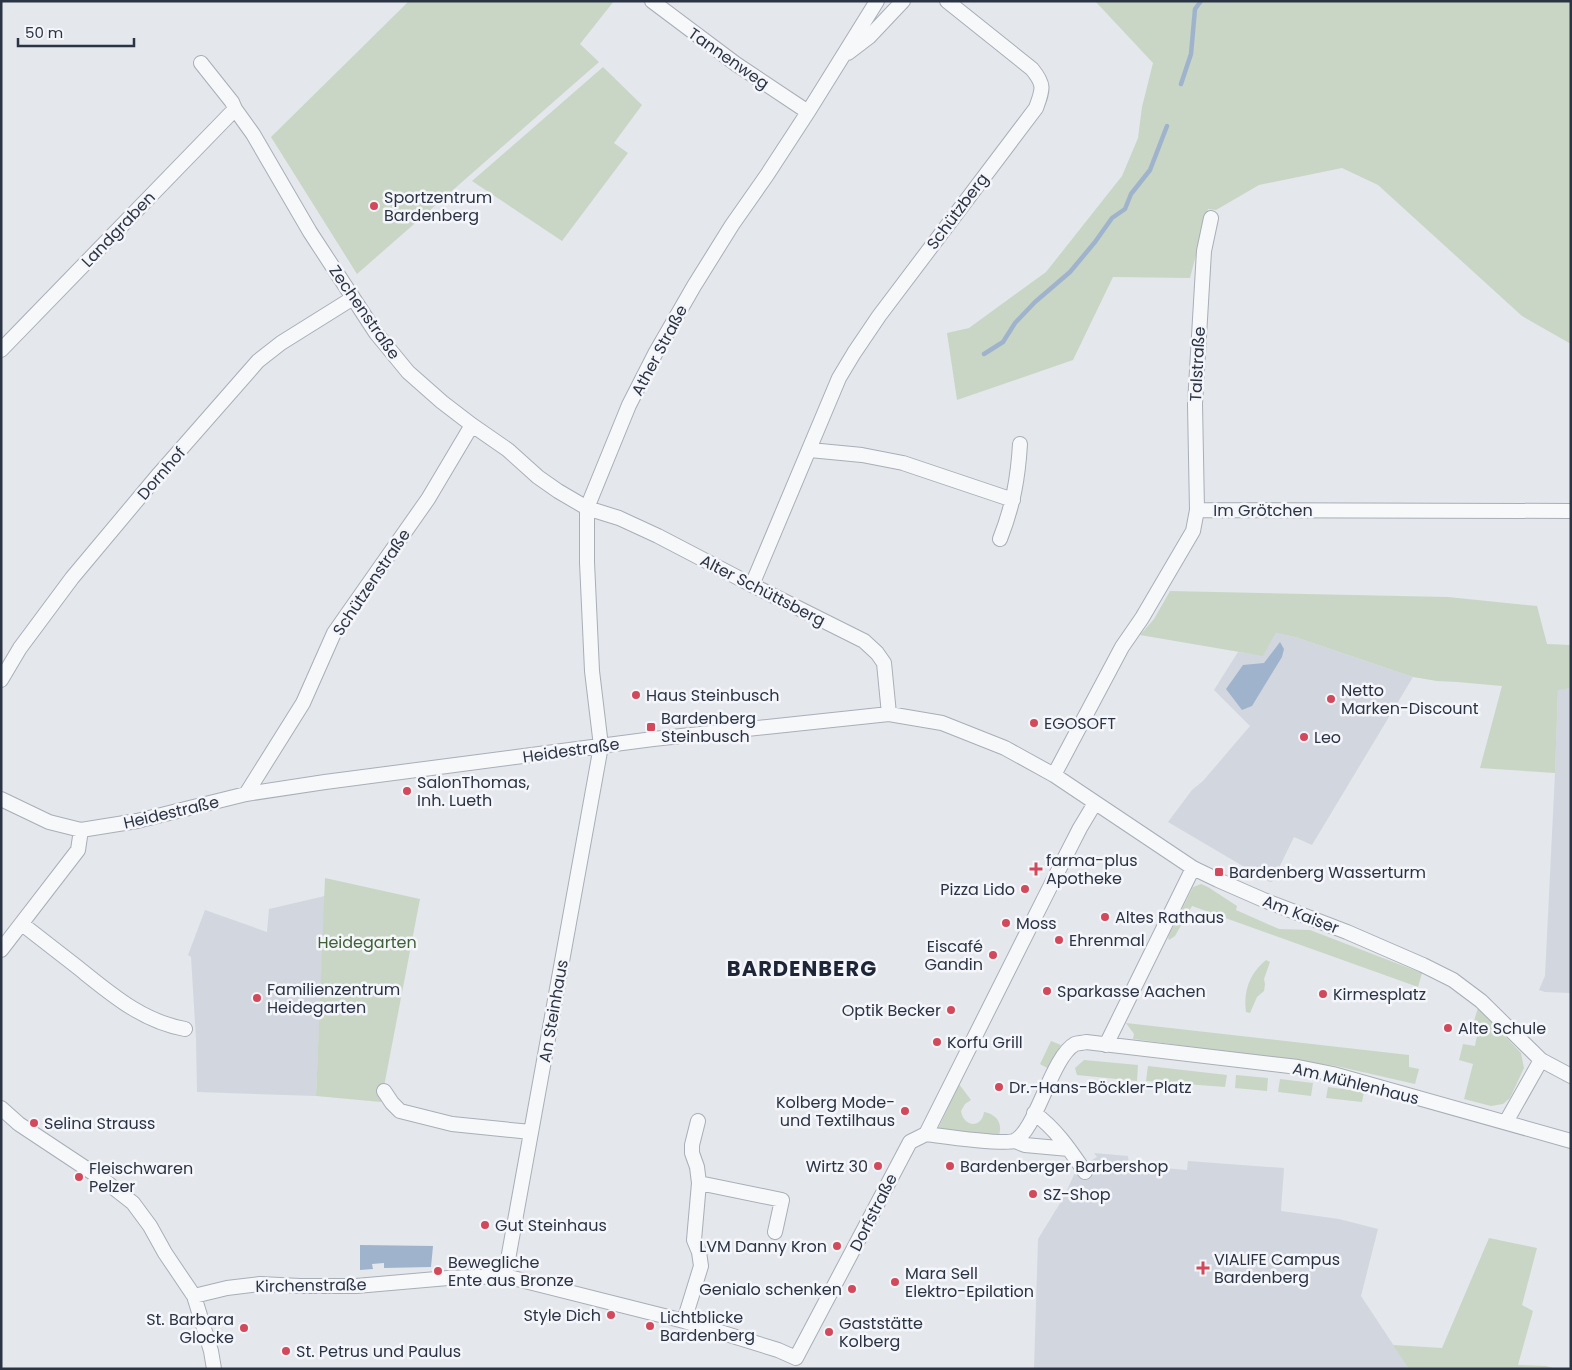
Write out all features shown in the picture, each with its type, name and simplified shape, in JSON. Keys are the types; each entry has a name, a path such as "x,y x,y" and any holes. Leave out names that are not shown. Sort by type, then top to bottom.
{"street":[{"name":"Tannenweg","path":"652,1 736,64 808,112"},
{"name":"Ather Straße","path":"601,746 591,662 587,508 629,405 656,352 732,225 808,112 877,1"},
{"path":"842,58 869,37 903,1"},
{"name":"Schützberg","path":"752,585 839,378 854,353 924,255 1036,108 1042,93 1040,80 1032,69 947,1"},
{"name":"Zechenstraße","path":"201,63 232,102 253,134 310,232 376,333 408,372 472,425 508,450 538,476 558,491 587,508"},
{"name":"Landgraben","path":"1,350 235,109"},
{"name":"Talstraße","path":"1197,510 1195,404 1204,251 1211,218"},
{"name":"Dornhof","path":"1,680 20,648 72,578 159,474 258,361 281,343 353,298"},
{"name":"Schützenstraße","path":"246,794 303,703 334,633 428,499 472,425"},
{"path":"1000,539 1013,500 1018,474 1020,444"},
{"path":"810,450 862,455 903,463 1013,500"},
{"name":"Alter Schüttsberg","path":"587,508 619,518 864,641 877,653 884,663 889,714"},
{"name":"Im Grötchen","path":"1054,775 1122,647 1142,618 1193,531 1197,510 1571,511"},
{"name":"Heidestraße","path":"1,799 49,822 81,830 137,822 246,794 334,781 601,746 889,714 942,723 1005,748 1054,775"},
{"name":"An Steinhaus","path":"504,1276 601,746"},
{"name":"Am Kaiser","path":"1054,775 1193,868 1266,901 1347,932 1453,980 1481,1001 1541,1060 1571,1076"},
{"name":"Dorfstraße","path":"504,1276 684,1321 778,1350 794,1363 910,1142 926,1134 1057,873 1095,803"},
{"path":"1,950 78,850 81,830"},
{"path":"1015,1141 1025,1131 1064,1054 1075,1044 1086,1042 1106,1045 1193,868"},
{"path":"22,924 128,1007 150,1019 184,1029"},
{"name":"Am Mühlenhaus","path":"1106,1045 1288,1066 1333,1074 1571,1141"},
{"path":"1506,1122 1541,1060"},
{"path":"384,1091 392,1104 400,1110 452,1124 531,1132"},
{"path":"1,1108 19,1124 105,1181 133,1203 150,1226 165,1254 194,1296 212,1351 214,1369"},
{"path":"1034,1113 1051,1127 1085,1172"},
{"path":"684,1321 701,1266 699,1252 694,1240 699,1183 697,1167 692,1153 698,1121"},
{"path":"926,1134 1001,1142 1015,1141 1025,1145 1069,1149"},
{"path":"699,1183 782,1200 775,1232"},
{"name":"Kirchenstraße","path":"194,1296 227,1288 260,1284 356,1286 448,1278 504,1276"}],"shaded area":[{"path":"1276,633 1295,637 1413,677 1312,845 1294,837 1272,882 1270,882 1168,822 1192,790 1203,781 1250,726 1214,690 1238,652 1263,655"},
{"path":"1571,688 1571,993 1545,992 1539,990 1545,976 1558,689"},
{"name":"Familienzentrum Heidegarten","path":"325,896 316,1096 197,1092 191,957 188,955 205,910 267,932 269,909"},
{"name":"VIALIFE Campus Bardenberg","path":"1094,1153 1128,1156 1129,1165 1187,1170 1188,1161 1284,1168 1281,1211 1339,1219 1378,1229 1361,1296 1408,1367 1523,1369 1034,1369 1038,1239 1065,1195 1076,1170 1097,1157"}],"green space":[{"name":"Sportzentrum Bardenberg","path":"409,1 614,1 580,44 599,62 357,274 271,137"},
{"path":"1095,1 1571,1 1571,344 1522,316 1378,185 1342,168 1259,185 1216,210 1208,209 1190,278 1113,277 1073,360 957,400 947,333 969,328 1046,272 1122,176 1138,138 1142,107 1153,63"},
{"path":"603,67 642,105 614,143 628,153 562,241 472,181"},
{"path":"1170,591 1448,597 1537,606 1547,644 1571,645 1571,688 1558,690 1555,773 1480,768 1502,686 1437,681 1413,677 1295,637 1276,633 1263,656 1140,635 1154,619"},
{"name":"Heidegarten","path":"325,878 420,899 381,1102 316,1096"},
{"path":"1201,884 1237,906 1236,910 1279,929 1310,930 1422,973 1418,987 1192,906 1175,936 1169,940 1169,935 1193,887"},
{"path":"1266,960 1270,962 1264,979 1264,991 1257,997 1250,1013 1246,1012 1245,1004 1249,983 1260,965"},
{"path":"1478,1008 1521,1053 1524,1068 1510,1098 1503,1104 1491,1106 1464,1099 1473,1064 1459,1060 1463,1044 1475,1046 1479,1025 1473,1024"},
{"path":"1126,1023 1409,1055 1409,1067 1419,1069 1415,1084 1336,1066 1133,1039 1134,1034"},
{"path":"1051,1041 1061,1045 1049,1069 1040,1064"},
{"path":"1084,1060 1138,1065 1137,1081 1077,1075 1075,1068"},
{"path":"1148,1066 1227,1075 1225,1087 1146,1081"},
{"path":"1236,1075 1268,1078 1267,1091 1235,1088"},
{"path":"1280,1079 1313,1083 1311,1096 1278,1092"},
{"path":"959,1084 971,1100 965,1104 961,1111 966,1121 973,1124 977,1123 983,1117 984,1112 988,1113 995,1117 999,1123 999,1135 938,1129"},
{"path":"1328,1087 1364,1092 1362,1102 1326,1098"},
{"path":"1489,1238 1537,1248 1522,1305 1533,1311 1518,1365 1546,1366 1557,1369 1409,1369 1393,1345 1442,1348"}],"water":[{"path":"1280,642 1284,649 1282,657 1252,706 1242,710 1226,689 1243,665 1264,663"},
{"path":"360,1245 433,1246 431,1267 384,1268 384,1263 372,1264 373,1269 360,1270"}],"waterway":[{"path":"1181,84 1191,54 1195,9 1201,1"},
{"path":"984,354 1003,342 1015,323 1035,302 1070,272 1112,218 1125,209 1131,194 1150,170 1167,126"}],"place":[{"name":"Sportzentrum Bardenberg","path":"374,206"},
{"name":"Haus Steinbusch","path":"636,695"},
{"name":"Netto Marken-Discount","path":"1331,699"},
{"name":"EGOSOFT","path":"1034,723"},
{"name":"Bardenberg Steinbusch","path":"651,727"},
{"name":"Leo","path":"1304,737"},
{"name":"SalonThomas, Inh. Lueth","path":"407,791"},
{"name":"farma-plus Apotheke","path":"1036,869"},
{"name":"Bardenberg Wasserturm","path":"1219,872"},
{"name":"Pizza Lido","path":"1025,889"},
{"name":"Altes Rathaus","path":"1105,917"},
{"name":"Moss","path":"1006,923"},
{"name":"Ehrenmal","path":"1059,940"},
{"name":"Eiscafé Gandin","path":"993,955"},
{"name":"Sparkasse Aachen","path":"1047,991"},
{"name":"Kirmesplatz","path":"1323,994"},
{"name":"Familienzentrum Heidegarten","path":"257,998"},
{"name":"Optik Becker","path":"951,1010"},
{"name":"Alte Schule","path":"1448,1028"},
{"name":"Korfu Grill","path":"937,1042"},
{"name":"Dr.-Hans-Böckler-Platz","path":"999,1087"},
{"name":"Kolberg Mode- und Textilhaus","path":"905,1111"},
{"name":"Selina Strauss","path":"34,1123"},
{"name":"Wirtz 30","path":"878,1166"},
{"name":"Bardenberger Barbershop","path":"950,1166"},
{"name":"Fleischwaren Pelzer","path":"79,1177"},
{"name":"SZ-Shop","path":"1033,1194"},
{"name":"Gut Steinhaus","path":"485,1225"},
{"name":"LVM Danny Kron","path":"837,1246"},
{"name":"VIALIFE Campus Bardenberg","path":"1203,1268"},
{"name":"Bewegliche Ente aus Bronze","path":"438,1271"},
{"name":"Mara Sell Elektro-Epilation","path":"895,1282"},
{"name":"Genialo schenken","path":"852,1289"},
{"name":"Style Dich","path":"611,1315"},
{"name":"Lichtblicke Bardenberg","path":"650,1326"},
{"name":"St. Barbara Glocke","path":"244,1328"},
{"name":"Gaststätte Kolberg","path":"829,1332"},
{"name":"St. Petrus und Paulus","path":"286,1351"}],"district":[{"name":"BARDENBERG","path":"802,969"}]}
